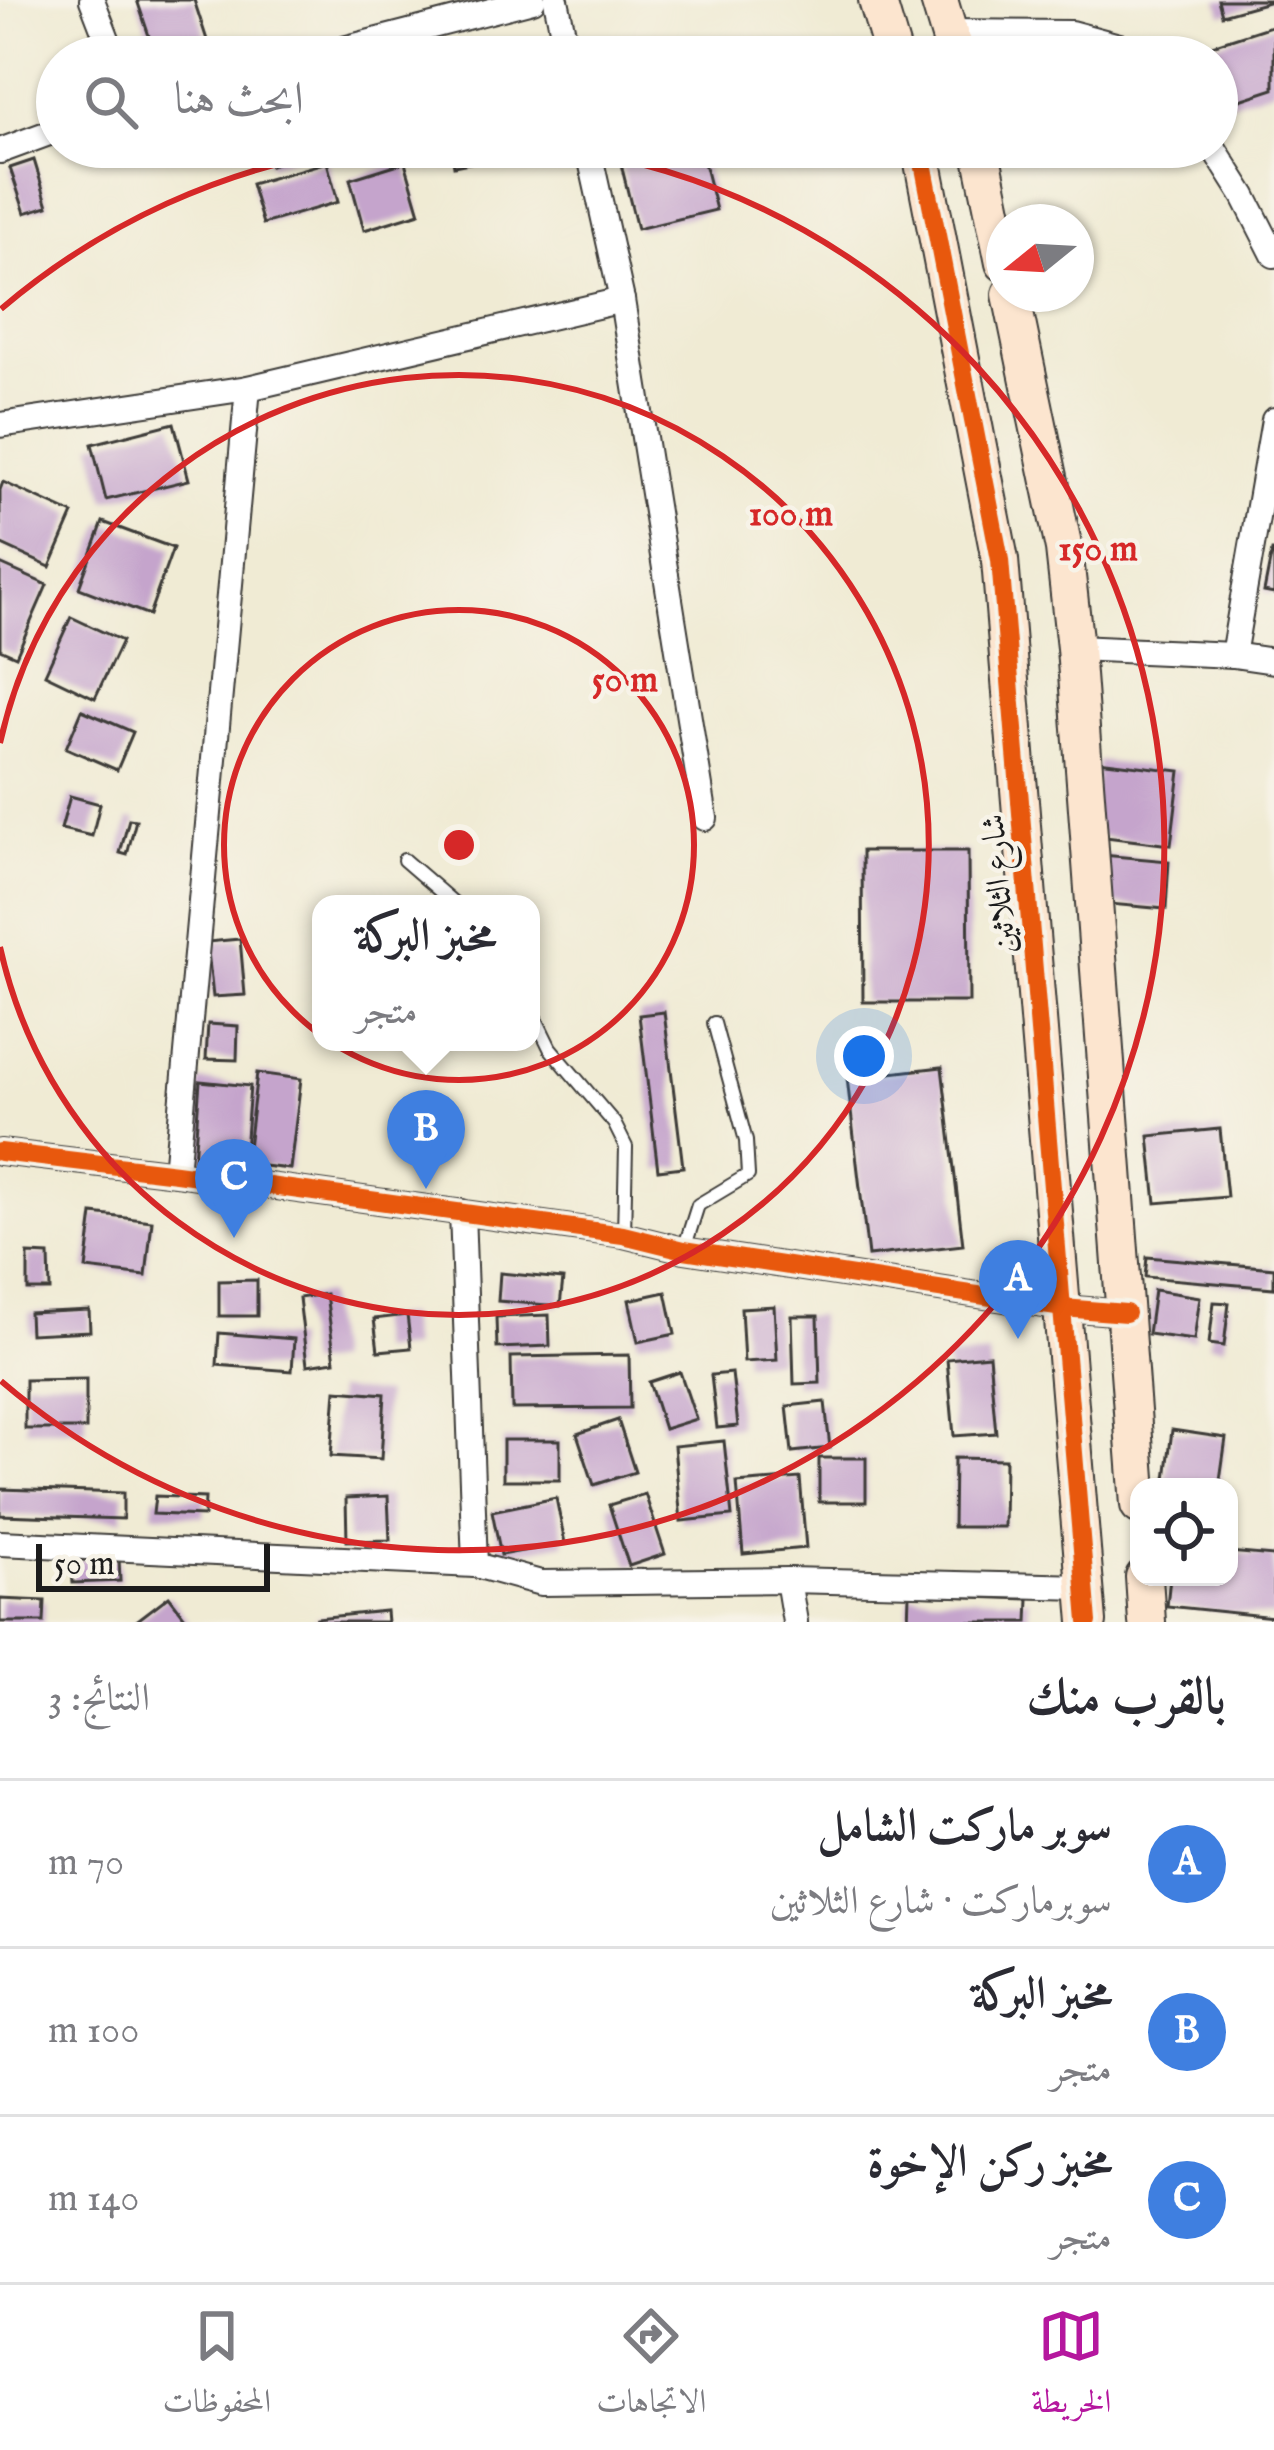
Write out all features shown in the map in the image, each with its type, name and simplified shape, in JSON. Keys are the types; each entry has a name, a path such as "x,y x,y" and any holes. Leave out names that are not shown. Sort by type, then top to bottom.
{"street":[{"path":"92,0 107,36"},
{"path":"393,36 532,0"},
{"path":"556,0 564,36"},
{"path":"877,0 888,36"},
{"path":"948,30 1082,36"},
{"path":"0,151 36,138"},
{"path":"593,168 622,300 705,818"},
{"name":"شارع الثلاثين","path":"924,168 1000,560 1087,1605"},
{"path":"984,168 992,204"},
{"path":"1226,168 1274,255"},
{"path":"0,425 248,388 622,300"},
{"path":"1014,312 1064,549 1075,648 1137,1478"},
{"path":"176,1173 248,388"},
{"path":"1233,655 1274,420"},
{"path":"1075,648 1274,661"},
{"path":"0,1152 623,1235 684,1250 1063,1308 1126,1313"},
{"path":"462,1212 475,1565"},
{"path":"0,1543 475,1565 541,1583 788,1580 1087,1605"},
{"path":"788,1580 795,1622"},
{"path":"1145,1586 1147,1622"}],"lane":[{"path":"404,860 445,895"},
{"path":"684,1250 698,1205 748,1175 746,1142 714,1023"},
{"path":"540,1027 550,1048 614,1124 626,1147 623,1235"}],"building":[{"path":"137,0 194,0 206,36 149,36"},
{"path":"1218,0 1271,0 1272,1 1222,15"},
{"path":"1274,25 1274,89 1238,101 1238,37"},
{"path":"34,160 48,206 25,213 10,168"},
{"path":"306,168 329,168 338,202 263,224 251,184"},
{"path":"386,168 407,168 420,213 364,230 350,179"},
{"path":"622,168 705,168 716,210 637,229"},
{"path":"174,423 189,480 106,500 92,444"},
{"path":"3,482 73,514 50,567 0,544"},
{"path":"103,522 173,548 149,615 79,588"},
{"path":"1274,551 1274,594 1264,592"},
{"path":"0,564 47,585 16,656 0,649"},
{"path":"71,617 122,641 95,698 45,674"},
{"path":"82,710 133,732 117,770 66,748"},
{"path":"1098,761 1180,771 1171,845 1089,835"},
{"path":"70,796 100,804 92,836 61,829"},
{"path":"129,819 136,820 127,855 120,853"},
{"path":"862,851 968,851 969,1002 863,1002"},
{"path":"1102,855 1169,861 1166,909 1098,903"},
{"path":"240,939 245,995 213,997 207,942"},
{"path":"664,1012 683,1167 658,1170 639,1015"},
{"path":"208,1024 238,1026 237,1060 206,1059"},
{"path":"942,1067 963,1245 868,1256 847,1078"},
{"path":"257,1073 301,1079 290,1169 246,1164"},
{"path":"200,1081 250,1086 244,1164 194,1160"},
{"path":"1220,1129 1227,1197 1156,1203 1149,1136"},
{"path":"93,1214 152,1221 146,1276 86,1269"},
{"path":"28,1254 49,1255 50,1290 28,1290"},
{"path":"1147,1257 1274,1268 1274,1288 1145,1277"},
{"path":"500,1273 563,1279 560,1306 498,1301"},
{"path":"257,1280 257,1316 219,1316 219,1281"},
{"path":"1154,1290 1200,1297 1194,1340 1148,1334"},
{"path":"666,1292 675,1334 638,1342 629,1300"},
{"path":"326,1294 335,1361 307,1365 299,1298"},
{"path":"1214,1302 1229,1303 1224,1346 1209,1344"},
{"path":"774,1306 777,1360 744,1362 741,1308"},
{"path":"89,1310 90,1331 30,1334 29,1313"},
{"path":"407,1315 411,1348 378,1351 374,1319"},
{"path":"549,1315 550,1346 497,1348 496,1317"},
{"path":"792,1316 818,1316 820,1383 794,1384"},
{"path":"219,1333 294,1339 292,1371 217,1365"},
{"path":"629,1355 630,1408 512,1409 511,1357"},
{"path":"989,1355 996,1433 954,1436 947,1359"},
{"path":"680,1372 696,1419 664,1429 649,1382"},
{"path":"732,1373 738,1426 717,1428 711,1375"},
{"path":"86,1379 86,1429 25,1429 25,1380"},
{"path":"336,1390 385,1394 381,1459 331,1456"},
{"path":"825,1402 830,1448 792,1452 787,1406"},
{"path":"618,1420 635,1472 594,1485 577,1434"},
{"path":"1172,1430 1226,1438 1220,1478 1166,1478"},
{"path":"503,1440 560,1440 560,1480 503,1480"},
{"path":"724,1441 732,1516 681,1521 674,1446"},
{"path":"819,1458 866,1458 866,1502 819,1502"},
{"path":"954,1458 1005,1459 1004,1527 953,1527"},
{"path":"800,1478 806,1548 743,1554 737,1483"},
{"path":"0,1489 123,1493 123,1519 0,1515"},
{"path":"645,1494 665,1554 629,1566 609,1505"},
{"path":"155,1496 205,1498 204,1516 153,1514"},
{"path":"388,1496 390,1540 347,1541 346,1498"},
{"path":"556,1498 565,1543 501,1555 492,1511"},
{"path":"1238,1553 1274,1556 1274,1617 1167,1606 1169,1586 1238,1586"},
{"path":"119,1558 120,1581 73,1583 71,1561"},
{"path":"909,1595 1029,1599 1028,1622 908,1622"},
{"path":"169,1596 189,1622 135,1622"},
{"path":"0,1599 45,1601 44,1622 0,1622"},
{"path":"386,1611 387,1622 316,1622 316,1618"}],"cycle path":[{"path":"924,168 1000,560 1088,1622"},
{"path":"0,1152 623,1235 684,1250 1063,1308 1126,1313"}],"place":[{"name":"مخبز البركة","path":"426,1189"},
{"name":"مخبز ركن الإخوة","path":"234,1238"},
{"name":"سوبر ماركت الشامل","path":"1018,1339"}]}
